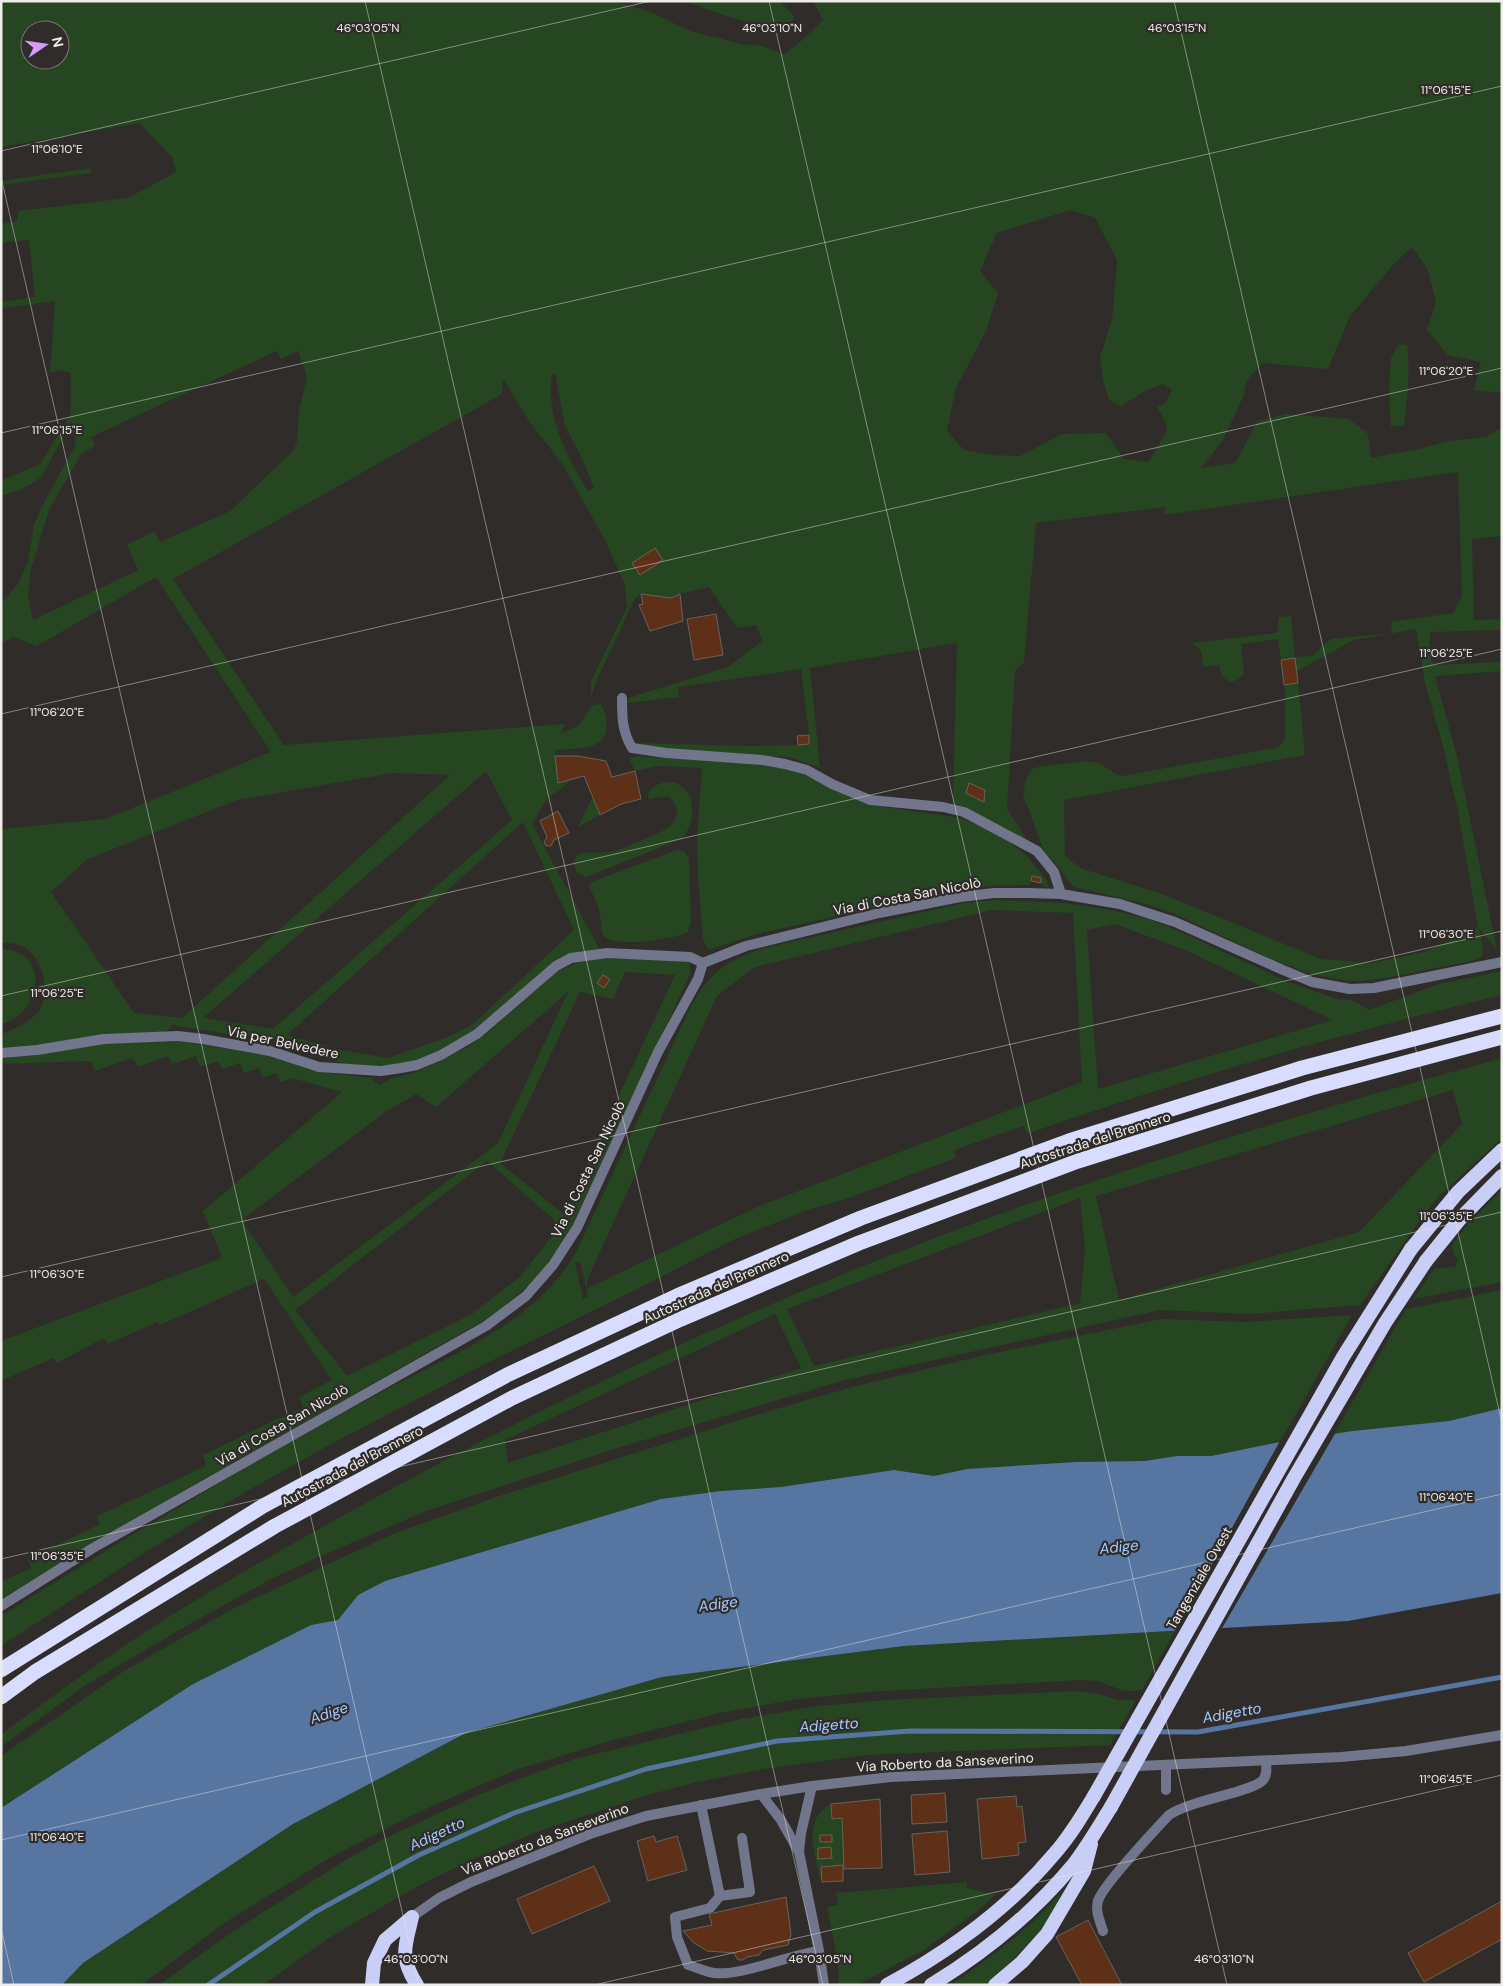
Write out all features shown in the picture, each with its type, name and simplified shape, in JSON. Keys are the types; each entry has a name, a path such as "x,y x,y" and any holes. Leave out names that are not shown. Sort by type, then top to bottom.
{"highway":[{"name":"Autostrada del Brennero","path":"1,1670 263,1506 507,1375 677,1296 861,1218 1069,1141 1302,1068 1502,1016"},
{"name":"Autostrada del Brennero","path":"1,1696 35,1672 275,1526 512,1398 681,1319 859,1243 1078,1161 1311,1088 1502,1037"},
{"name":"Tangenziale Ovest","path":"887,1985 931,1961 998,1911 1056,1852 1094,1796 1343,1356 1411,1249 1458,1192 1502,1150"},
{"path":"930,1985 987,1947 1038,1902 1073,1864 1111,1807 1294,1478 1385,1324 1426,1261 1458,1220 1502,1176"},
{"path":"995,1985 1022,1962 1047,1934 1084,1871 1094,1834"},
{"path":"372,1985 374,1963 385,1940 412,1917"},
{"path":"412,1917 404,1950 408,1970 417,1985"}],"street":[{"path":"622,698 624,733 632,748 666,754 762,760 785,764 807,770 832,784 870,800 943,807 964,812 1037,851 1054,872 1061,894"},
{"name":"Via di Costa San Nicolò","path":"1,1606 93,1548 486,1326 526,1296 553,1265 578,1228 658,1052 698,979 703,963 746,946 879,914 960,897 994,893 1061,894 1120,904 1176,922 1312,982 1350,989 1374,988 1502,962"},
{"name":"Via per Belvedere","path":"1,1053 37,1050 104,1039 178,1036 270,1051 319,1067 381,1071 417,1065 441,1055 477,1034 556,966 571,958 607,953 638,954 690,957 703,963"},
{"name":"Via Roberto da Sanseverino","path":"412,1917 439,1898 471,1882 590,1834 646,1816 761,1794 891,1776 1166,1766 1341,1757 1406,1751 1502,1735"},
{"path":"1103,1931 1097,1914 1098,1900 1109,1884 1169,1815 1178,1808 1194,1802 1253,1787 1263,1780 1266,1773 1266,1761"},
{"path":"1166,1766 1166,1790"},
{"path":"799,1852 801,1833 812,1786"},
{"path":"761,1794 781,1820 799,1852 820,1951 824,1985"},
{"path":"701,1805 720,1896"},
{"path":"742,1838 750,1892 720,1896 710,1908 674,1917 678,1937 688,1965 714,1973 742,1970 798,1954 820,1951"}],"green space":[{"path":"1,1 614,1 651,12 690,31 742,44 762,46 784,54 799,43 823,20 813,1 1502,1 1502,393 1474,390 1481,362 1448,355 1427,330 1436,302 1427,268 1412,247 1391,267 1349,318 1328,369 1263,363 1247,380 1243,397 1223,440 1201,468 1235,463 1258,421 1286,414 1349,419 1368,434 1371,458 1450,441 1486,437 1502,427 1502,536 1472,539 1474,620 1502,619 1502,630 1431,632 1429,645 1434,665 1502,662 1502,671 1435,676 1457,756 1497,950 1479,928 1483,947 1482,956 1472,961 1360,981 1311,974 1269,958 1175,914 1146,904 1074,887 1043,849 1023,794 1026,779 1032,769 1038,767 1086,761 1099,763 1122,776 1279,746 1285,735 1285,688 1278,639 1241,644 1244,674 1232,681 1225,679 1219,665 1204,667 1201,651 1192,643 1277,633 1279,617 1291,616 1295,657 1312,656 1331,639 1392,633 1391,622 1453,613 1462,596 1458,472 1164,515 1165,507 1036,523 1024,662 1015,671 1007,809 1028,841 966,808 953,804 957,643 810,668 820,768 790,757 666,750 636,743 750,746 798,745 809,735 801,669 678,687 679,697 627,703 628,698 728,667 762,641 756,625 737,628 709,587 671,598 641,594 635,598 596,682 591,698 591,681 627,607 625,585 606,542 563,465 529,421 503,379 502,394 173,579 284,745 565,724 561,734 578,726 593,705 601,704 607,725 605,735 594,745 555,750 558,783 571,781 546,800 532,824 600,950 583,951 561,959 471,1032 431,1055 395,1066 344,1064 277,1042 172,1025 163,1032 21,1048 2,1047 1,1034 32,1018 40,1009 45,993 45,984 40,966 30,952 19,945 1,943 1,829 105,819 271,752 156,577 37,646 13,637 1,644 1,603 18,584 28,561 34,525 42,506 76,444 71,422 42,476 28,486 1,496 1,481 40,464 71,414 71,373 62,370 50,372 55,301 1,308 1,302 35,297 29,240 1,243 1,224 17,221 18,211 128,198 176,172 172,157 139,123 1,147","holes":["1071,210 1095,218 1117,260 1112,320 1100,357 1103,380 1109,400 1121,406 1145,391 1163,384 1172,390 1166,402 1157,407 1166,423 1167,431 1148,462 1124,459 1106,433 1062,434 1020,456 992,455 964,450 947,431 956,388 986,331 998,293 980,271 997,233","277,351 281,359 298,351 307,377 299,411 297,442 293,451 230,511 160,542 155,531 127,545 138,570 33,620 28,596 31,569 49,510 81,454 95,446 91,437","552,373 555,373 565,426 582,458 594,488 588,491 560,435 552,404","1416,629 1425,683 1443,746 1458,812 1478,927 1428,951 1397,958 1370,963 1321,959 1162,894 1080,868 1065,856 1064,800 1305,755 1297,671 1354,640","486,771 512,820 273,1029 203,1018","393,773 450,775 182,1018 134,1013 51,892 88,859 237,800","969,783 985,790 984,801 967,794","523,822 574,930 472,1025 448,1037 388,1058 336,1049 287,1035"]},
{"path":"685,1 780,1 794,16 787,33 726,16"},
{"path":"91,168 91,173 1,185 1,181"},
{"path":"1399,344 1407,345 1409,375 1404,425 1391,427 1389,391 1391,357"},
{"path":"638,756 743,763 788,769 810,777 869,805 961,818 1003,837 1025,854 1046,879 1048,887 1041,883 1041,878 1032,876 1030,885 990,886 933,895 756,934 709,950 703,940 698,877 697,840 702,768 657,766 635,771 629,758"},
{"path":"665,782 676,783 684,788 689,794 692,803 691,822 681,839 586,877 577,873 574,865 575,857 587,852 609,852 631,845 667,829 671,825 677,812 677,808 672,800 668,796 648,799 649,792 653,788"},
{"path":"592,798 600,815 578,827"},
{"path":"677,850 685,852 689,859 691,922 688,932 659,940 632,942 620,942 605,937 602,931 600,914 589,886 591,882"},
{"path":"994,900 1066,903 1116,911 1148,919 1172,928 1288,982 1337,999 1352,1000 1369,1010 1439,984 1502,971 1502,995 1382,1025 1263,1058 1027,1134 1024,1126 954,1150 956,1158 846,1199 810,1209 735,1239 481,1366 333,1443 249,1490 144,1553 1,1646 1,1616 287,1444 366,1400 471,1346 521,1314 543,1295 562,1273 578,1248 692,1004 707,983 722,968 740,957 764,948 963,903","holes":["992,910 1073,913 1082,1082 757,1207 586,1289 588,1296 583,1299 575,1263 580,1262 586,1288 589,1276 717,996 755,967","1115,924 1185,950 1333,1020 1098,1089 1087,930"]},
{"path":"1,949 17,952 28,960 34,971 36,984 25,1008 15,1018 1,1024"},
{"path":"599,958 655,959 690,963 690,975 565,1240 536,1279 495,1314 188,1488 1,1601 1,1582 31,1568 28,1560 100,1524 97,1516 206,1466 203,1455 303,1407 299,1397 332,1380 264,1279 160,1325 157,1322 108,1344 104,1338 57,1363 54,1358 3,1380 1,1376 1,1341 222,1258 203,1211 342,1092 292,1078 281,1082 276,1073 262,1078 259,1068 244,1073 240,1063 222,1069 218,1061 200,1067 196,1056 172,1064 168,1056 138,1067 132,1058 95,1071 91,1061 1,1064 1,1058 30,1056 99,1043 184,1042 271,1056 321,1072 373,1078 373,1082 380,1085 390,1079 416,1072 467,1047 485,1035 555,973 574,964","holes":["625,972 675,975 564,1214 500,1163 580,992 613,999","568,992 498,1143 293,1297 242,1220 384,1113 416,1094 436,1107","487,1161 560,1225 521,1276 472,1314 347,1376 295,1310"]},
{"path":"1502,1058 1502,1138 1439,1196 1360,1305 1249,1314 1160,1310 845,1380 624,1446 426,1511 275,1577 84,1686 1,1747 1,1735 66,1686 155,1625 395,1487 626,1370 784,1299 944,1234 1202,1146","holes":["1453,1090 1462,1124 1359,1232 1119,1300 1096,1196","1080,1198 1085,1250 1080,1303 814,1366 787,1309","775,1314 801,1368 508,1463 505,1440"]},
{"path":"1502,1190 1502,1282 1413,1299 1435,1268 1455,1267 1458,1259 1454,1255 1452,1245 1468,1224"},
{"path":"1502,1290 1502,1408 1449,1421 1334,1434 1406,1309"},
{"path":"1352,1315 1280,1442 1211,1456 1177,1456 1144,1461 967,1469 934,1476 894,1470 781,1487 721,1491 661,1499 385,1581 358,1595 338,1620 311,1625 193,1684 1,1808 1,1756 124,1671 232,1609 393,1534 499,1496 749,1417 852,1387 985,1355 1161,1319 1245,1322"},
{"path":"1175,1631 1142,1690 1126,1691 1098,1681 1082,1680 868,1692 798,1699 720,1713 606,1742 516,1770 419,1812 333,1856 229,1920 141,1985 62,1985 83,1963 293,1824 466,1733 662,1677 904,1646"},
{"path":"1075,1691 1100,1694 1117,1700 1136,1700 1110,1745 866,1755 764,1769 697,1782 644,1796 534,1833 471,1860 416,1887 329,1938 263,1985 159,1985 232,1932 349,1858 383,1839 476,1796 575,1759 741,1719 818,1706 886,1700"},
{"path":"831,1804 832,1819 842,1818 844,1869 842,1866 822,1867 821,1882 812,1840 813,1829 821,1811","holes":["831,1847 832,1858 818,1858 818,1848"]},
{"path":"967,1882 967,1888 995,1895 979,1910 924,1950 859,1984 839,1985 838,1963 827,1907 838,1905 836,1893"},
{"path":"1059,1894 1058,1903 1043,1926 1021,1952 986,1985 951,1985 1022,1932"}],"water":[{"name":"Adige","path":"1502,1408 1502,1593 1348,1621 904,1646 662,1677 466,1733 293,1824 83,1963 62,1985 1,1985 1,1808 193,1684 311,1625 338,1620 358,1595 385,1581 661,1499 721,1491 781,1487 894,1470 934,1476 967,1469 1076,1462 1144,1461 1177,1456 1211,1456 1280,1442 1353,1431 1449,1421"}],"pier":[{"path":"1336,1432 1221,1630 1174,1633 1281,1439"}],"building":[{"path":"655,548 663,560 640,575 632,563"},
{"path":"641,594 671,598 680,594 683,621 650,631 639,605 643,604"},
{"path":"716,614 723,655 694,660 687,619"},
{"path":"1295,658 1298,683 1284,685 1281,660"},
{"path":"809,735 809,744 798,745 797,736"},
{"path":"555,756 578,756 606,761 612,777 635,771 641,799 621,804 600,815 584,776 558,783"},
{"path":"969,783 985,790 984,802 966,793"},
{"path":"558,811 569,833 554,840 551,846 546,846 544,842 547,837 540,821"},
{"path":"1032,876 1041,878 1041,883 1031,881"},
{"path":"603,975 610,979 604,988 597,983"},
{"path":"945,1793 947,1822 912,1824 911,1795"},
{"path":"1016,1796 1017,1807 1022,1806 1026,1842 1018,1843 1019,1855 982,1859 977,1799"},
{"path":"880,1799 882,1868 844,1869 842,1818 832,1819 831,1804"},
{"path":"947,1831 950,1872 915,1875 912,1834"},
{"path":"820,1835 832,1835 832,1842 820,1842"},
{"path":"654,1836 656,1842 677,1836 687,1870 648,1881 637,1841"},
{"path":"831,1847 832,1858 818,1859 818,1848"},
{"path":"843,1865 843,1881 822,1882 821,1867"},
{"path":"594,1866 610,1901 532,1934 517,1899"},
{"path":"786,1897 791,1934 788,1945 763,1950 759,1955 738,1960 734,1953 707,1951 694,1943 683,1931 712,1925 709,1914"},
{"path":"1502,1901 1502,1939 1424,1982 1408,1953"},
{"path":"1088,1920 1122,1985 1082,1985 1056,1937"}],"waterway":[{"name":"Adigetto","path":"208,1985 315,1912 419,1855 514,1813 646,1769 777,1741 910,1731 1198,1732 1502,1677"}]}
